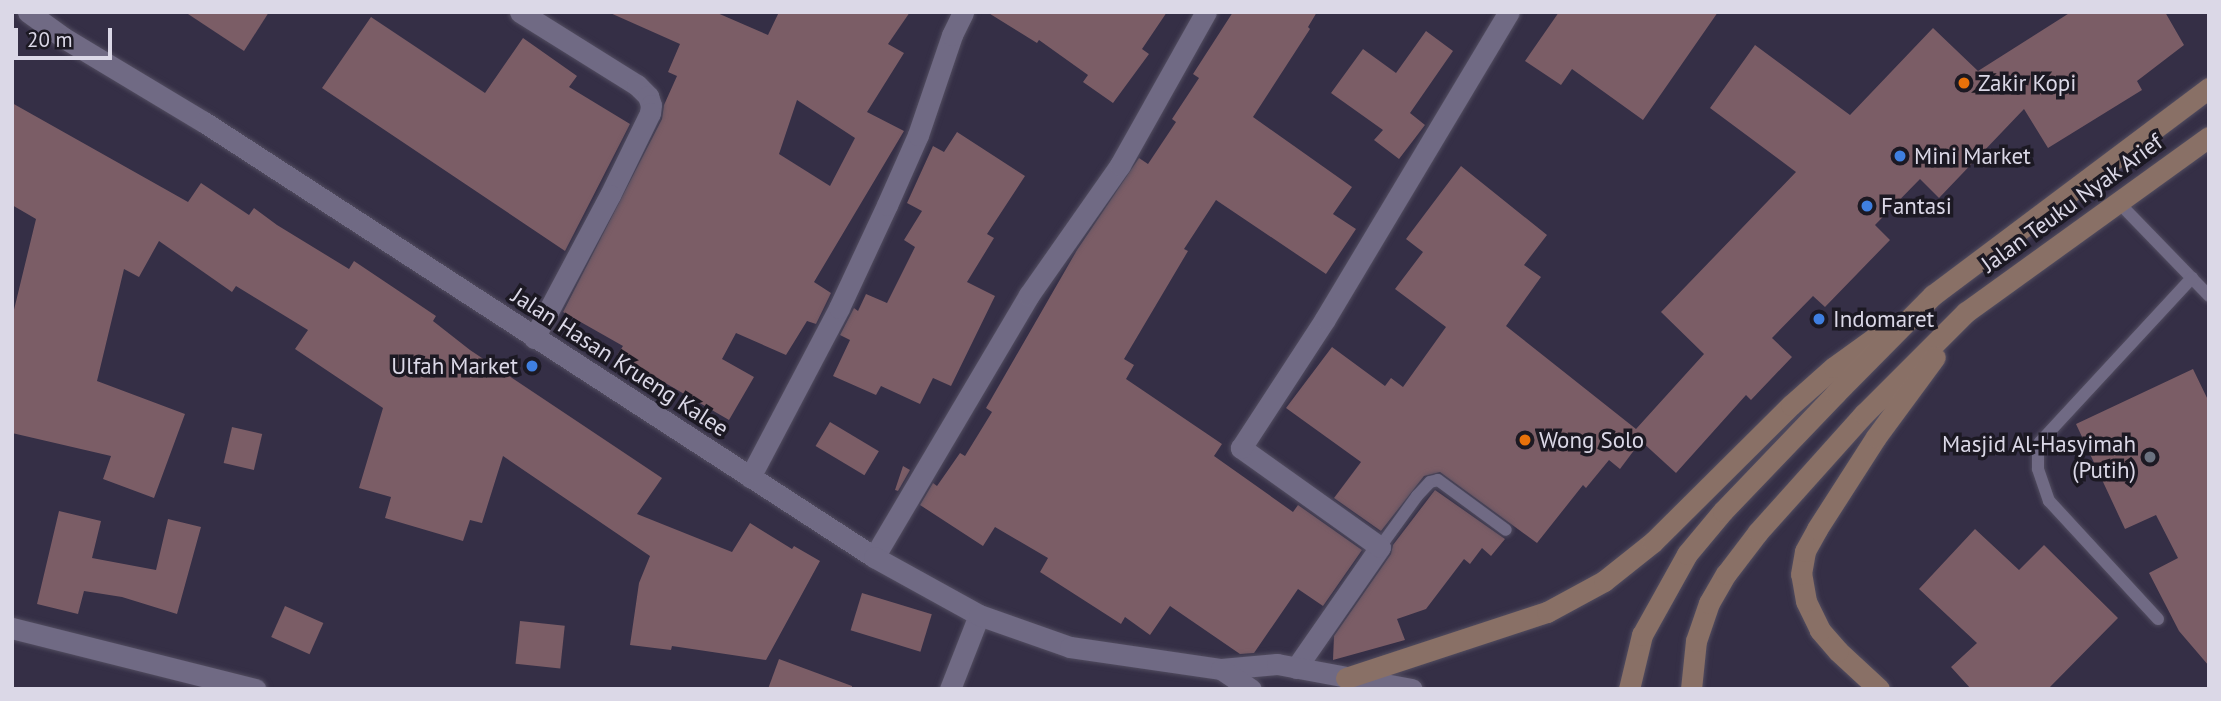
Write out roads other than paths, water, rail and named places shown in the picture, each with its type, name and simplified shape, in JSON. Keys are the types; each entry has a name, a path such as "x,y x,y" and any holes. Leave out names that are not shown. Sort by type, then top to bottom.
{"main road":[{"name":"Jalan Teuku Nyak Arief","path":"1629,689 1642,635 1687,554 1723,511 1836,393 1933,295 2209,88"},
{"name":"Jalan Teuku Nyak Arief","path":"1966,312 2209,136"},
{"path":"1346,678 1547,612 1604,581 1653,542 1709,483 1834,367 1933,295"},
{"path":"1691,689 1696,641 1709,603 1726,574 1758,532 1864,414 1966,312"},
{"path":"1879,689 1838,651 1820,630 1806,601 1801,574 1805,551 1876,436 1966,312"}],"street":[{"name":"Jalan Hasan Krueng Kalee","path":"28,12 64,38 204,121 874,557 979,615 1070,647 1221,669"},
{"path":"520,12 637,85 648,96 650,104 650,113 610,195 534,338"},
{"path":"750,477 839,307 887,205 918,135 952,35 963,12"},
{"path":"874,557 1029,295 1120,165 1206,12"},
{"path":"1296,668 1380,547 1241,448 1325,319 1509,12"},
{"path":"950,689 979,615"},
{"path":"12,628 256,689"},
{"path":"1221,669 1277,664 1412,689"},
{"path":"1221,669 1251,689"}],"lane":[{"path":"2119,203 2209,296"},
{"path":"2158,619 2049,501 2040,478 2038,456 2040,442 2192,278"},
{"path":"1380,547 1417,496 1430,482 1438,480 1506,530"}],"place":[{"name":"Zakir Kopi","path":"1964,83"},
{"name":"Mini Market","path":"1900,156"},
{"name":"Fantasi","path":"1867,206"},
{"name":"Indomaret","path":"1819,319"},
{"name":"Ulfah Market","path":"532,366"},
{"name":"Wong Solo","path":"1525,440"},
{"name":"Masjid Al-Hasyimah (Putih)","path":"2150,457"}]}
